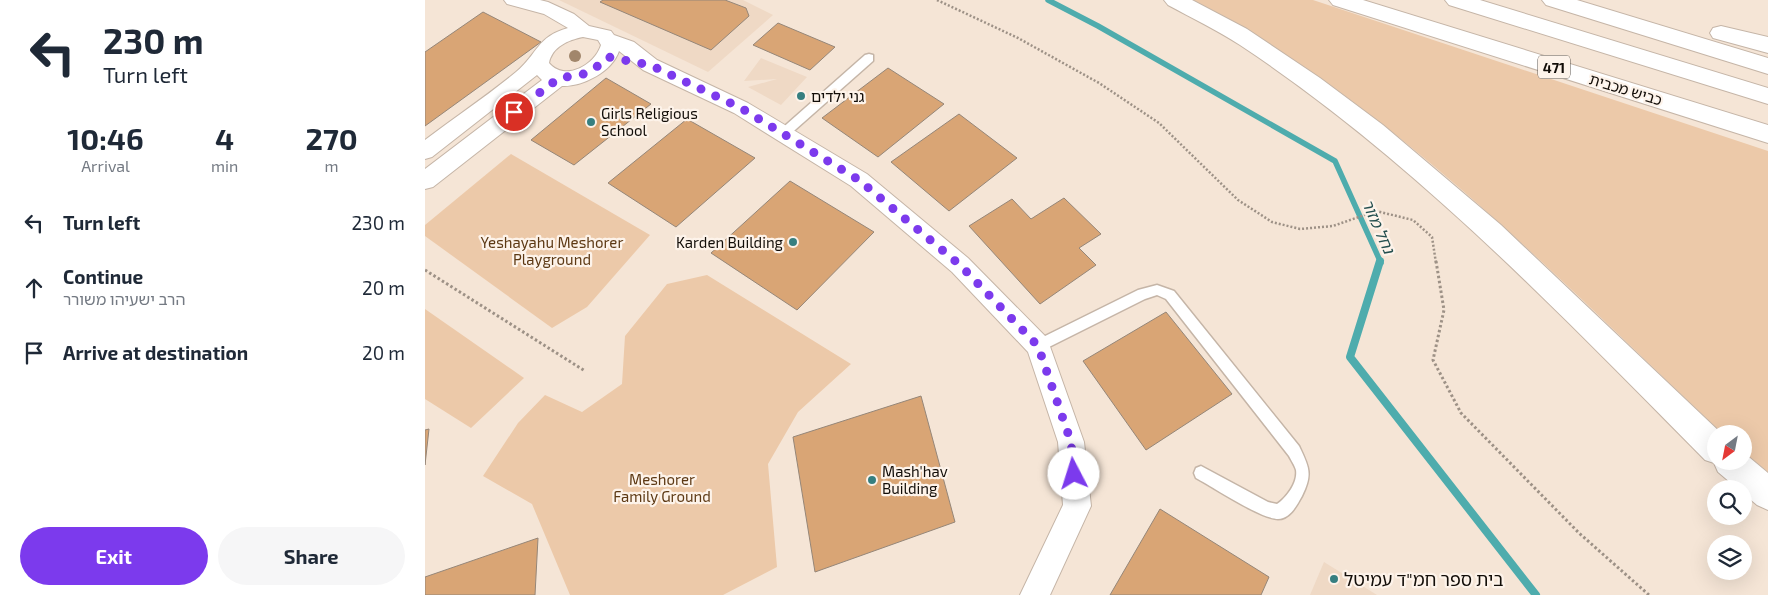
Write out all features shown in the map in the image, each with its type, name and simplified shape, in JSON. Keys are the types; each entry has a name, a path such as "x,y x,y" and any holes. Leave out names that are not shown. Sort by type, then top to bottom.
{"highway":[{"path":"1175,0 1247,40 1375,131 1463,205 1519,257 1707,440"},
{"name":"כביש מכבית","path":"1340,0 1768,134"},
{"name":"471","path":"1456,0 1768,96"},
{"path":"1553,0 1768,66"},
{"path":"1599,0 1768,45"},
{"path":"1740,470 1768,494"}],"street":[{"path":"512,0 540,5 571,19 583,31"},
{"path":"512,0 549,26 554,41"},
{"path":"425,151 524,76 539,59 543,51 554,41 583,31 604,35 609,48 602,64 587,73 570,78 559,78 545,74 539,64 539,59"},
{"path":"609,48 741,108 859,180 960,265 1038,346 1071,442 1077,506 1035,595"},
{"path":"425,181 559,78"}],"lane":[{"path":"783,134 869,58"},
{"path":"1038,346 1141,294 1157,290 1171,295 1294,451 1303,470 1301,483 1290,504 1279,512 1266,509 1201,473"}],"path":[{"path":"937,0 1018,38 1106,88 1159,123 1238,200 1272,222 1300,229 1335,225 1376,211 1413,220 1431,237 1444,310 1433,360 1461,413 1579,532 1649,595"},
{"path":"425,270 585,371"}],"shaded area":[{"path":"559,0 743,0 773,15 708,72"},
{"path":"761,58 807,77 781,105 748,87 777,79 744,81"},
{"name":"בית ספר חמ\"ד עמיטל","path":"1324,562 1377,595 1310,595"}],"green space":[{"path":"1193,0 1313,0 1768,151 1768,472 1753,460 1753,425 1714,425 1536,256 1472,199 1406,143 1338,91 1267,43"},
{"name":"Yeshayahu Meshorer Playground","path":"511,154 650,235 587,307 552,328 425,236 425,225"},
{"name":"Meshorer Family Ground","path":"707,275 851,364 798,412 768,464 777,567 723,595 570,595 532,504 483,476 518,423 545,395 582,412 622,384 625,336 667,284"},
{"path":"425,309 524,378 471,428 425,399"}],"building":[{"path":"603,0 725,0 746,8 749,16 711,50 600,2"},
{"path":"483,12 541,42 425,126 425,52"},
{"path":"778,23 835,47 810,70 753,45"},
{"path":"888,68 944,104 878,157 822,118"},
{"name":"Girls Religious School","path":"606,78 651,104 574,165 531,140"},
{"path":"959,114 1017,158 949,211 891,162"},
{"name":"Karden Building","path":"687,119 755,158 676,227 608,183"},
{"name":"Karden Building","path":"790,181 874,232 797,310 711,253"},
{"path":"1064,198 1101,234 1079,248 1096,265 1040,304 969,226 1012,199 1031,219"},
{"path":"1166,312 1232,394 1146,450 1083,361"},
{"name":"Mash'hav Building","path":"921,396 955,522 815,572 793,437"},
{"path":"429,429 425,465 425,430"},
{"path":"1160,509 1269,577 1261,595 1110,595"},
{"path":"538,538 535,595 425,595 425,577"}],"waterway":[{"name":"נחל מזור","path":"1048,0 1098,26 1335,161 1381,263"},
{"name":"נחל מזור","path":"1380,261 1350,357 1536,595"}],"place":[{"name":"גני ילדים","path":"801,96"},
{"name":"Girls Religious School","path":"591,122"},
{"name":"Karden Building","path":"793,242"},
{"name":"Mash'hav Building","path":"872,480"},
{"name":"בית ספר חמ\"ד עמיטל","path":"1334,579"}],"route":[{"path":"514,112 559,78 570,78 593,70 608,57 650,65 741,108 859,180 960,265 1038,346 1071,442 1074,474"}]}
